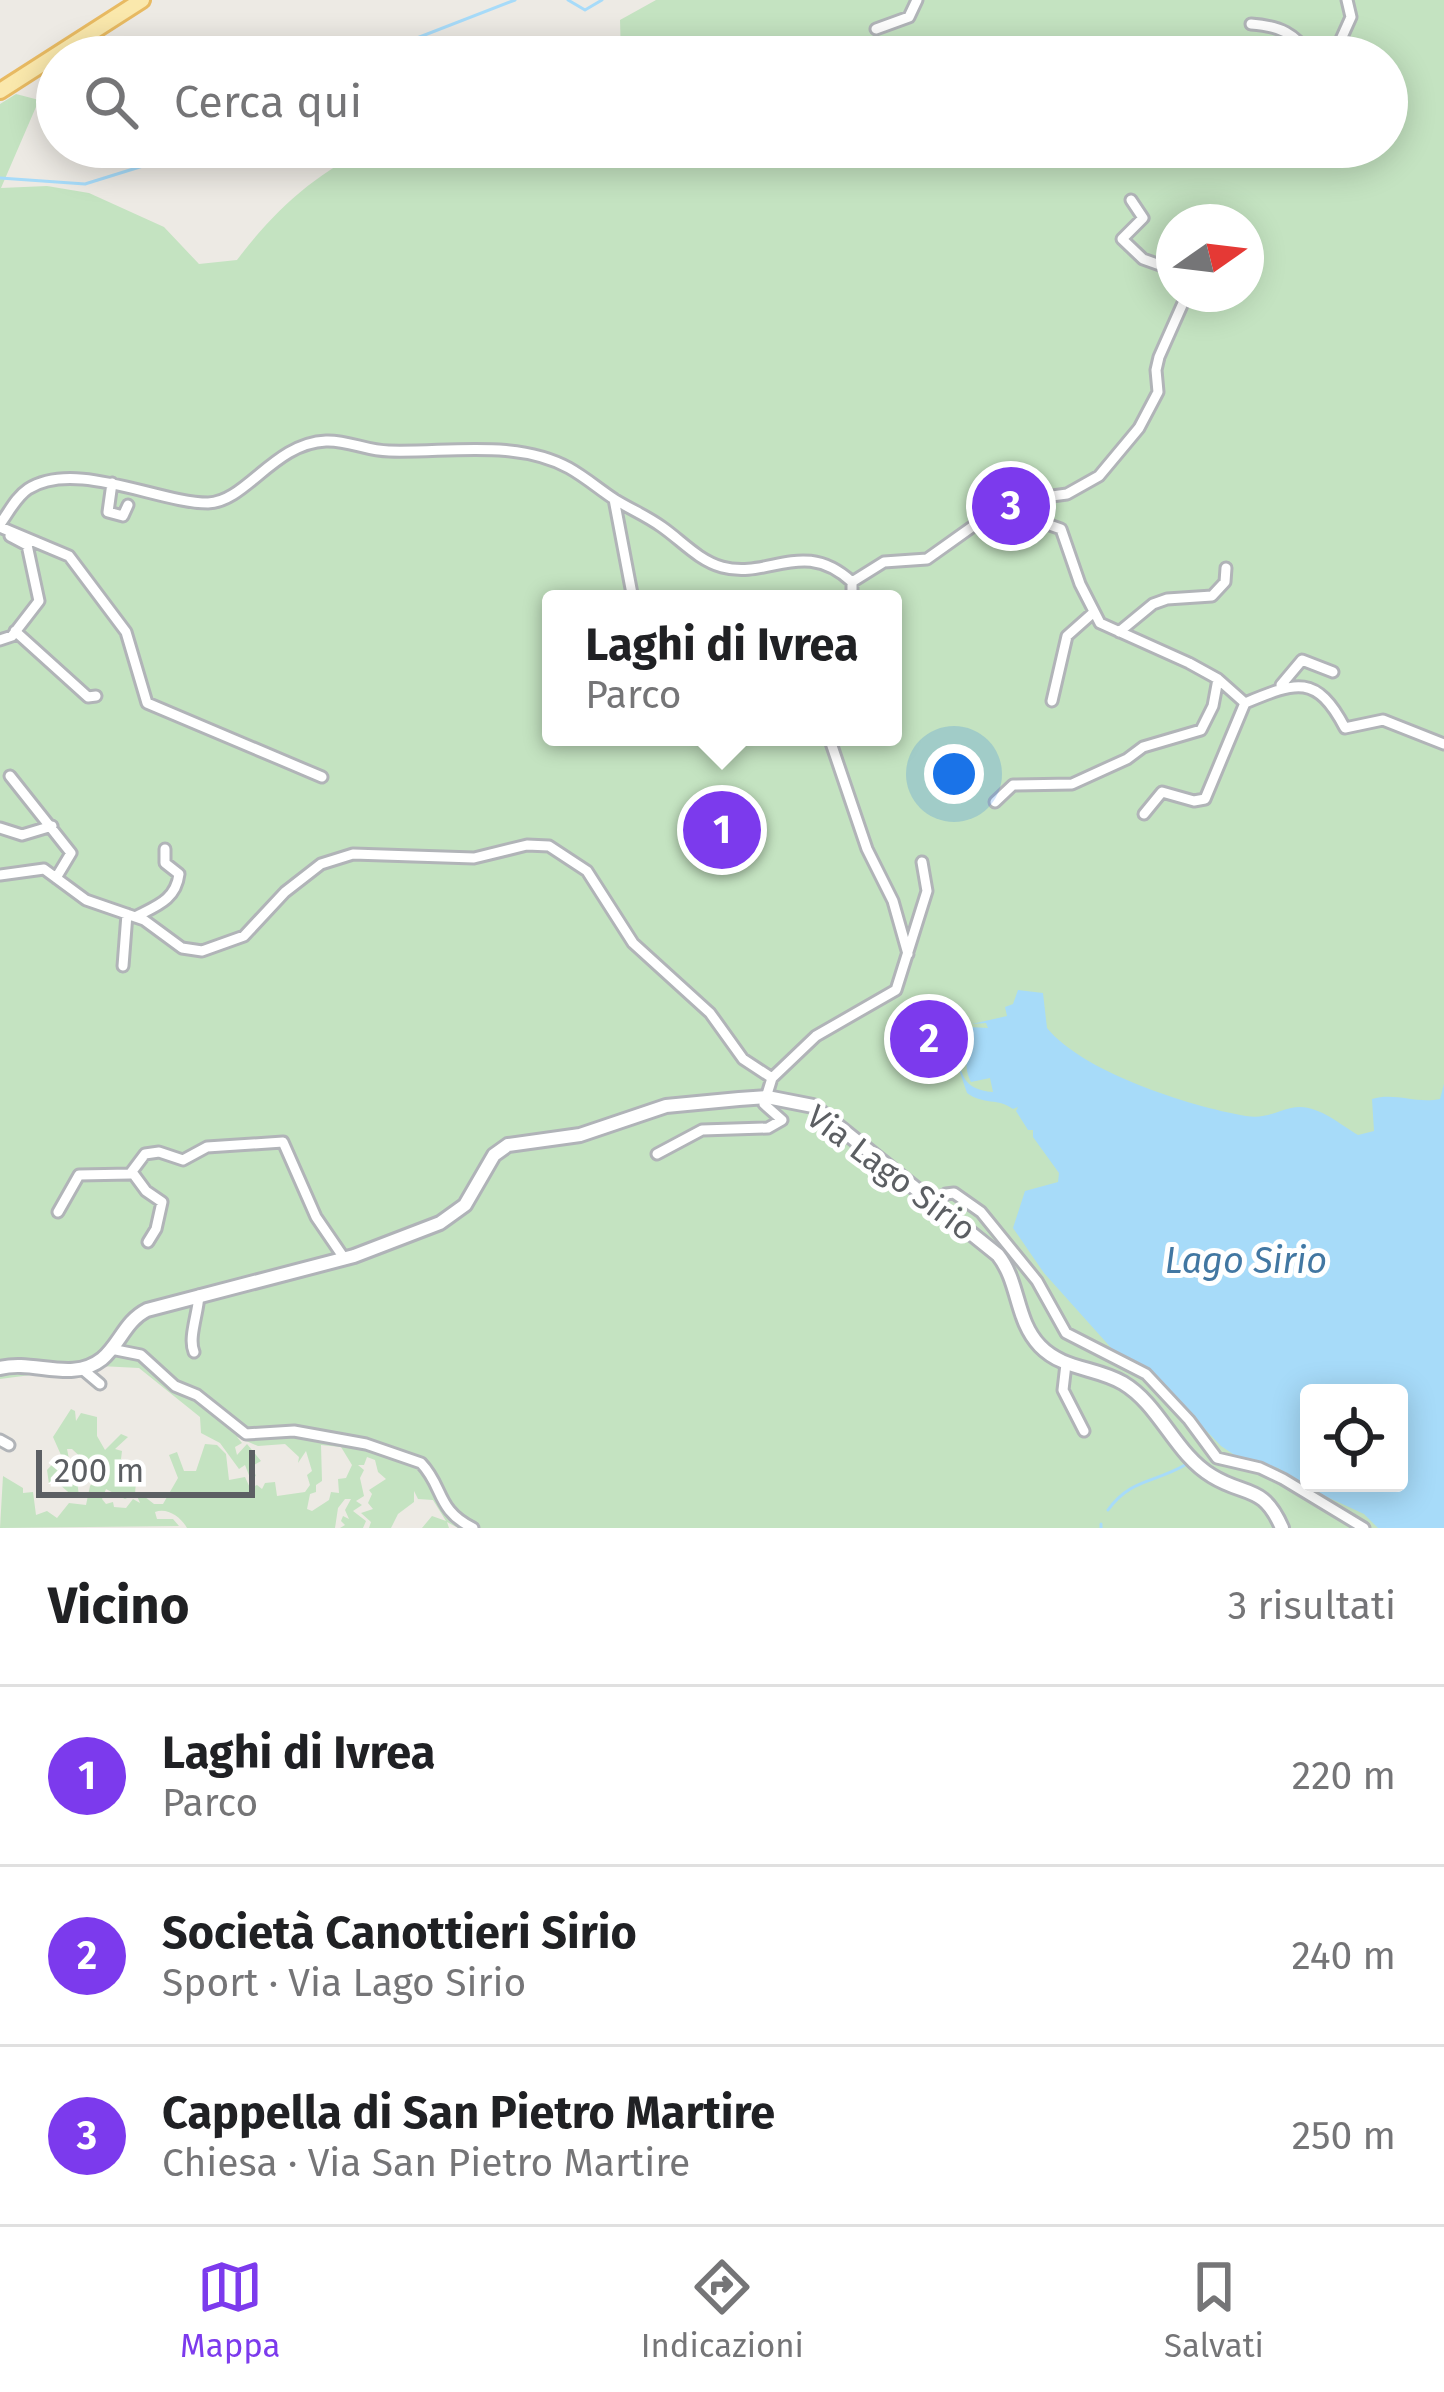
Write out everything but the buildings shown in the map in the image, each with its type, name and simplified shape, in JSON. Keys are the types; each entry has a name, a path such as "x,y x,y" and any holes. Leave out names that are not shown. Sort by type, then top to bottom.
{"main road":[{"path":"84,36 138,1"},
{"path":"0,91 36,68"},
{"name":"Via Lago Sirio","path":"81,1369 102,1359 139,1313 350,1257 430,1227 458,1211 477,1189 490,1161 508,1145 580,1136 666,1106 767,1097 813,1106 998,1256 1010,1270 1023,1323 1041,1347 1066,1364 1128,1386 1207,1472 1262,1496 1282,1528"},
{"path":"0,1368 81,1369"}],"street":[{"path":"876,29 909,17 916,0"},
{"path":"1342,36 1351,17 1347,0"},
{"path":"1251,24 1272,25 1294,36"},
{"path":"1131,200 1144,218 1122,239 1143,259 1156,264"},
{"path":"852,583 884,562 927,559 1013,500 1075,492 1099,476 1127,444 1158,392 1159,358 1178,312"},
{"path":"0,527 17,499 33,486 63,480 112,483 213,502 234,493 284,453 332,440 390,451 542,456 658,524 708,563 733,569 808,561 836,569 852,583"},
{"path":"112,483 108,512 123,516 128,506"},
{"path":"614,499 631,590"},
{"path":"1001,508 1061,530 1100,623 1218,679 1245,703"},
{"path":"0,527 27,545 39,590 38,605 15,632 0,640"},
{"path":"0,527 69,556 126,632 147,703 322,777"},
{"path":"1119,632 1154,604 1212,596 1225,583 1226,568"},
{"path":"852,583 852,590"},
{"path":"1052,701 1067,636 1094,612"},
{"path":"15,632 88,697 96,696"},
{"path":"1279,688 1301,660 1333,672"},
{"path":"995,802 1013,785 1072,784 1144,747 1201,730 1213,706 1218,679"},
{"path":"1144,814 1162,792 1205,800 1245,703 1279,688 1297,685 1326,696 1345,728 1383,720 1444,744"},
{"path":"832,746 867,849 892,901 908,959"},
{"path":"10,776 71,854 56,878"},
{"path":"0,828 22,835 52,826"},
{"path":"0,875 37,868 86,900 131,915 182,948 212,950 244,936 285,892 321,864 353,854 474,858 527,845 549,846 587,871 633,943 710,1013 743,1059 772,1078 764,1105 782,1120 768,1129 702,1130 657,1154"},
{"path":"131,915 164,902 177,887 179,872 165,863 165,849"},
{"name":"Via Lago Sirio","path":"772,1078 816,1036 894,992 927,891 922,862"},
{"path":"123,967 131,915"},
{"path":"131,1176 145,1154 159,1152 179,1163 204,1148 285,1144 316,1217 350,1257"},
{"path":"58,1212 79,1175 131,1176"},
{"path":"131,1176 162,1202 148,1242"},
{"path":"938,1201 954,1193 981,1212 1037,1281 1066,1333 1146,1374 1217,1458 1260,1468 1364,1528"},
{"path":"194,1352 190,1341 200,1315 199,1295"},
{"path":"111,1349 141,1355 175,1386 197,1395 246,1434 295,1431 365,1444 421,1463 428,1468 444,1508 473,1528"},
{"path":"1066,1364 1063,1390 1084,1431"},
{"path":"81,1369 100,1384"}],"green space":[{"path":"656,0 1444,0 1444,1528 458,1528 447,1522 449,1528 422,1528 432,1516 446,1521 433,1500 418,1499 414,1491 414,1502 398,1514 391,1528 369,1528 371,1522 361,1513 373,1509 368,1503 369,1490 386,1479 375,1460 367,1457 364,1465 358,1465 364,1470 360,1478 364,1496 356,1501 362,1505 353,1511 366,1521 363,1528 340,1528 345,1525 343,1516 349,1519 345,1510 351,1499 345,1499 338,1508 335,1528 187,1528 173,1514 160,1511 155,1512 157,1519 173,1519 179,1526 0,1528 3,1476 23,1488 23,1493 33,1492 36,1515 47,1511 57,1518 69,1503 86,1505 95,1480 90,1466 72,1449 67,1449 69,1459 61,1473 77,1480 79,1497 59,1484 49,1484 47,1470 61,1455 53,1437 71,1409 76,1421 81,1413 97,1417 97,1436 105,1450 121,1434 128,1437 115,1449 137,1470 135,1494 125,1499 106,1489 102,1499 106,1504 113,1502 114,1507 126,1508 133,1499 140,1503 140,1493 154,1504 163,1504 178,1478 169,1455 177,1452 184,1471 196,1471 205,1444 217,1445 226,1454 229,1480 245,1477 250,1488 262,1489 265,1483 275,1482 277,1496 305,1492 312,1471 306,1451 298,1463 299,1457 285,1444 258,1446 237,1437 242,1443 235,1447 237,1455 247,1444 261,1461 252,1466 256,1476 250,1478 245,1465 239,1469 220,1443 201,1433 200,1417 139,1368 100,1366 0,1379 0,104 16,94 36,99 1,188 47,186 89,193 164,227 199,264 237,260 297,195 332,168 1408,168 1408,36 620,36 620,20","holes":["321,1445 341,1447 352,1465 346,1478 338,1479 339,1493 331,1492 329,1500 312,1511 307,1509 310,1494 322,1481"]}],"water":[{"name":"Lago Sirio","path":"1018,990 1043,993 1047,1028 1085,1059 1138,1085 1246,1116 1309,1108 1358,1135 1374,1131 1372,1099 1440,1099 1444,1084 1444,1528 1378,1528 1364,1514 1316,1492 1408,1492 1408,1384 1300,1384 1300,1484 1278,1468 1245,1462 1221,1446 1145,1367 1113,1350 1044,1273 1013,1228 1025,1191 1058,1182 1059,1173 1016,1111 1018,1107 967,1093 951,1046 953,1042 958,1046 969,1084 993,1092 990,1078 971,1082 969,1042 958,1026 965,1015 969,1027 988,1028 986,1023 972,1024 1007,1016 1005,1007 1013,1004"}],"waterway":[{"path":"422,36 515,0"},
{"path":"568,0 585,10 602,0"},
{"path":"0,178 85,184 136,168"},
{"path":"1108,1510 1134,1487 1185,1465"}],"place":[{"name":"Cappella di San Pietro Martire","path":"1011,506"},
{"name":"Laghi di Ivrea","path":"722,830"},
{"name":"Società Canottieri Sirio","path":"929,1039"}]}
